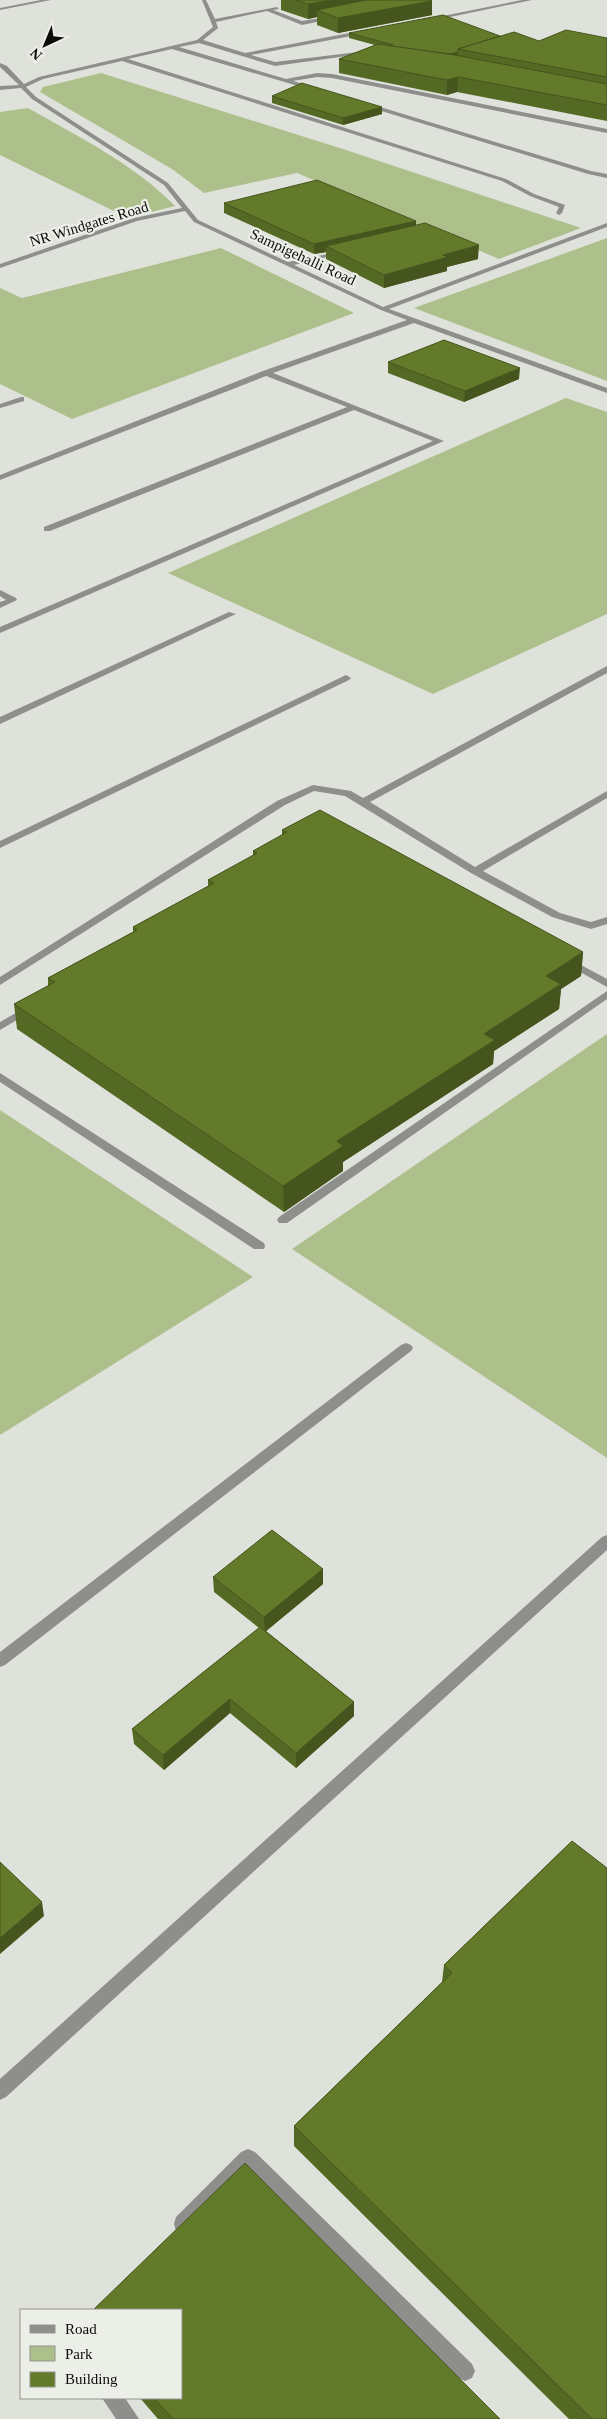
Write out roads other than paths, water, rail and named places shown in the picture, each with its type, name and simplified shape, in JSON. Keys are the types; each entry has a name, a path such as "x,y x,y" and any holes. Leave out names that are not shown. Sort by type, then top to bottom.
{"street":[{"path":"0,9 49,0"},
{"path":"0,88 23,86 41,78 199,41 216,27 204,0"},
{"path":"422,21 530,0"},
{"path":"213,21 288,6"},
{"path":"268,10 302,22 342,17"},
{"path":"246,54 373,30"},
{"path":"199,41 279,64 363,53 372,54"},
{"path":"172,47 324,92"},
{"path":"122,59 504,180 532,196 563,206 559,213"},
{"name":"Sampigehalli Road","path":"0,65 5,66 34,98 166,184 196,221 383,309 607,391"},
{"path":"286,81 317,75 332,76 607,131"},
{"path":"362,104 577,169 607,176"},
{"name":"NR Windgates Road","path":"0,266 136,219 187,209"},
{"path":"383,309 607,225"},
{"path":"288,264 345,251"},
{"path":"0,478 266,373 415,320"},
{"path":"0,630 440,441 266,373"},
{"path":"0,406 21,398"},
{"path":"47,529 354,407"},
{"path":"0,593 13,600 0,605"},
{"path":"0,721 232,614"},
{"path":"362,803 607,669"},
{"path":"0,845 346,678"},
{"path":"0,982 281,803 313,788 348,793 475,871 556,915 591,926 607,920"},
{"path":"475,871 607,794"},
{"path":"556,954 607,984"},
{"path":"284,1220 607,994"},
{"path":"0,1027 42,1000"},
{"path":"0,1077 259,1246"},
{"path":"0,1661 406,1348"},
{"path":"0,2091 607,1541"},
{"path":"172,2234 248,2158 465,2371"},
{"path":"113,2399 129,2419"}]}
